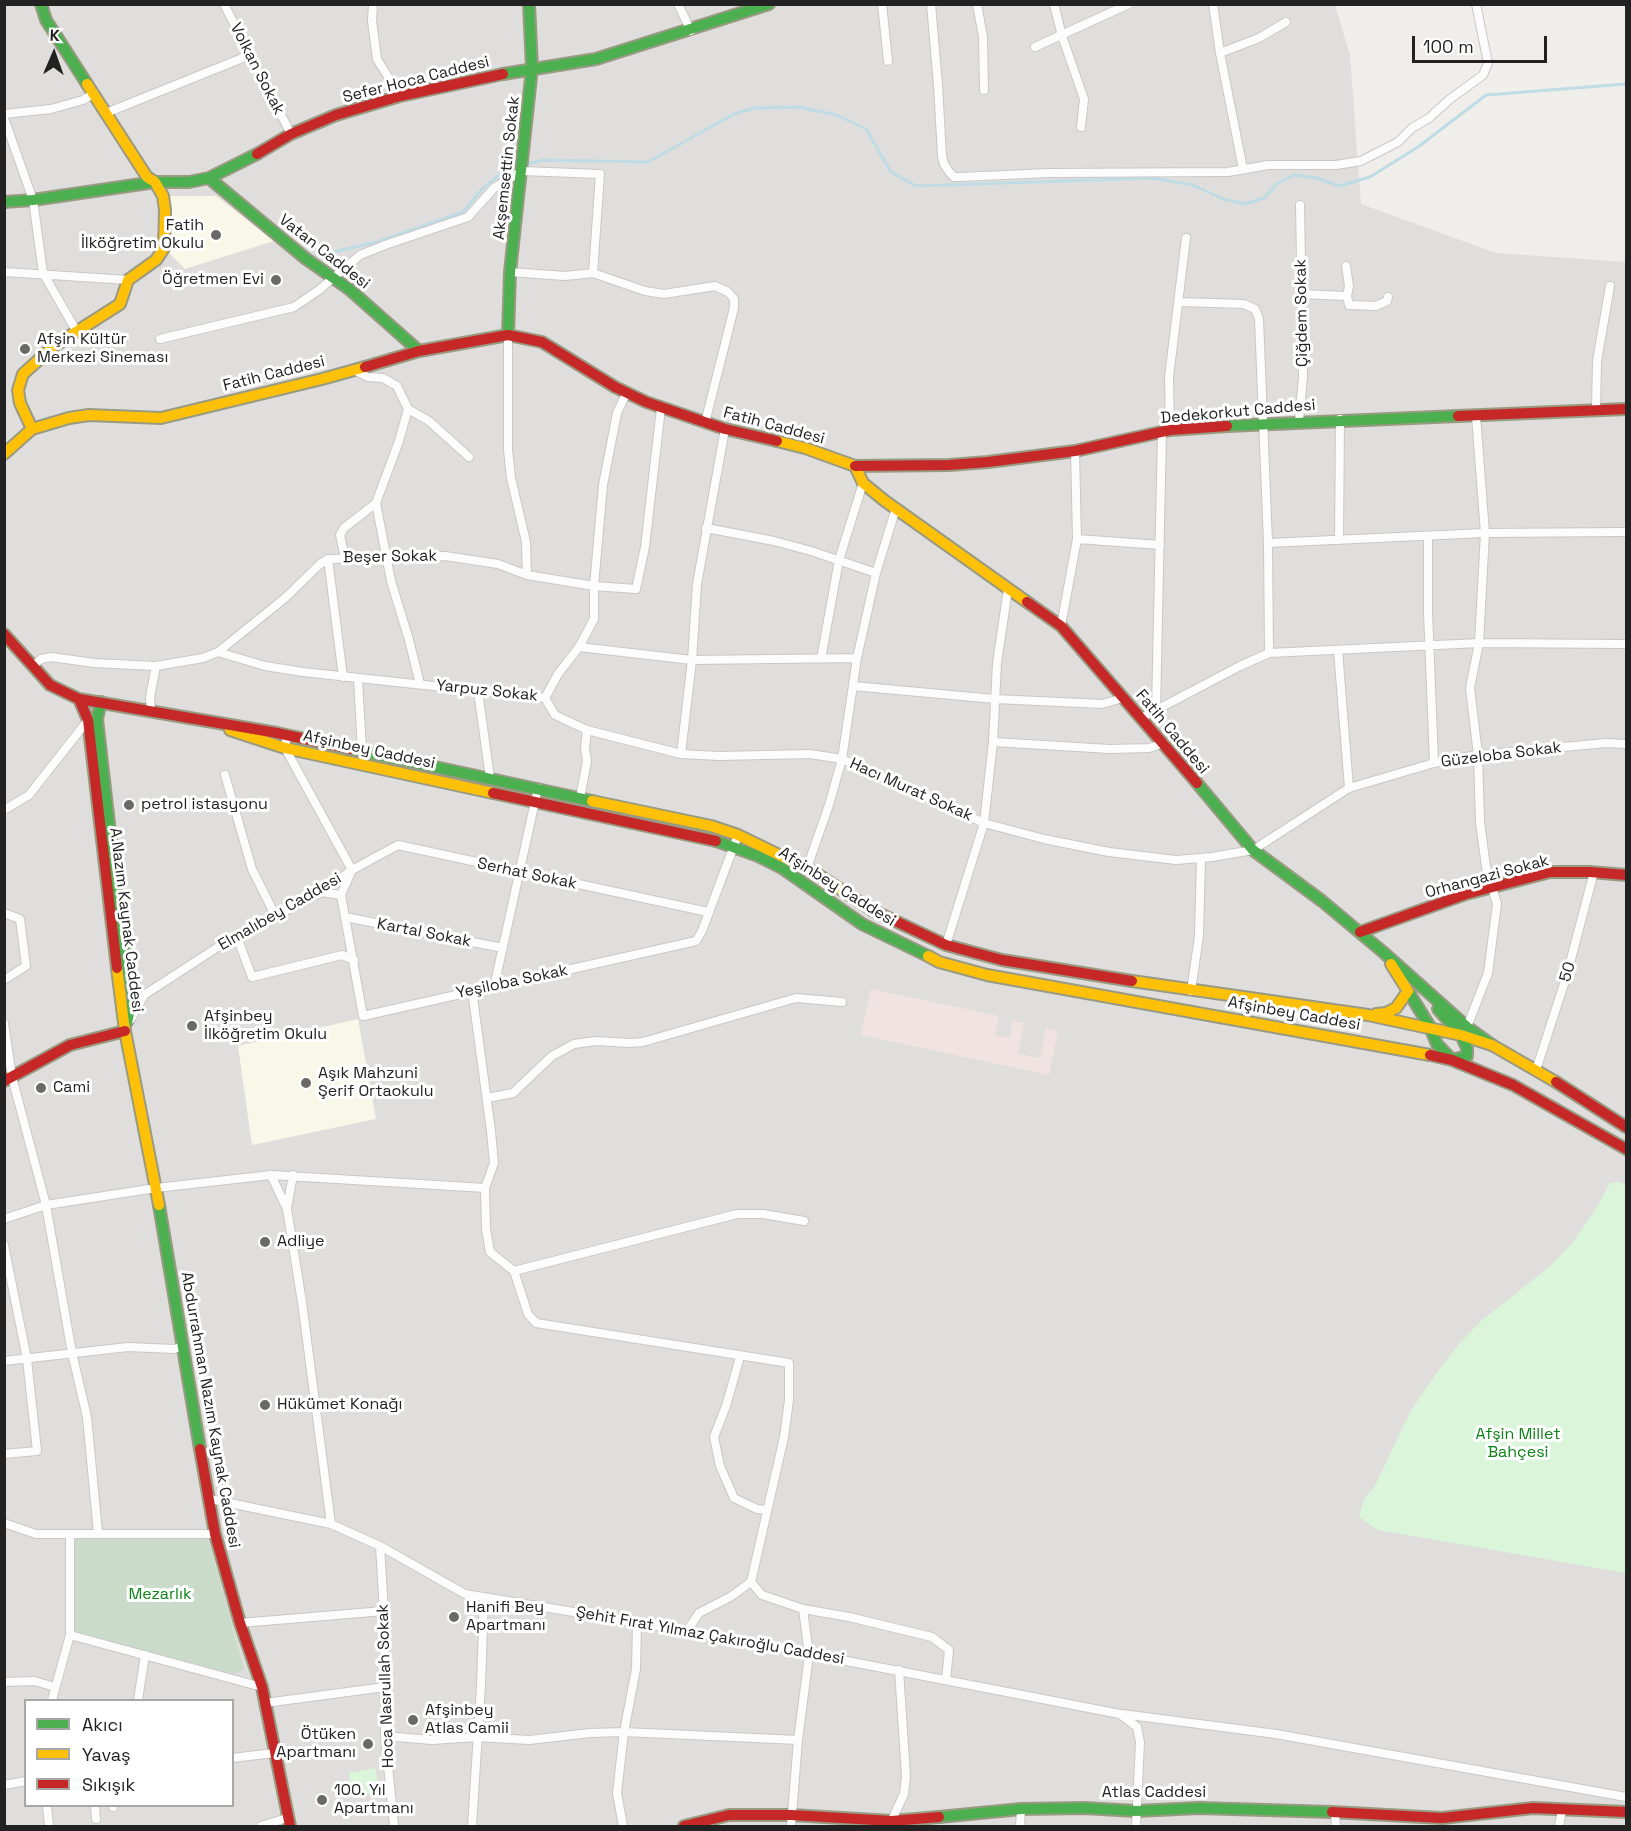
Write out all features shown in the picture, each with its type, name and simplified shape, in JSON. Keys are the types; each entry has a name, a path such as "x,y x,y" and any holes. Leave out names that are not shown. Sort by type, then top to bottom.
{"street":[{"path":"32,429 20,403 18,390 23,374 54,346 120,304 129,280 156,260 164,248 165,210 163,196 155,182 147,177 93,94 46,20 41,4"},
{"name":"Volkan Sokak","path":"224,4 291,134"},
{"path":"373,4 372,21 377,59 400,96"},
{"name":"Akşemsettin Sokak","path":"508,335 510,272 532,68 529,4"},
{"path":"678,4 691,31"},
{"name":"Sefer Hoca Caddesi","path":"4,201 33,200 155,182 189,182 209,178 291,134 336,114 400,96 532,68 596,59 691,31 769,4"},
{"path":"882,4 888,62"},
{"path":"931,4 942,156 944,164 954,177 1048,173 1228,172 1268,165 1336,165 1361,161 1398,142 1412,128 1429,118 1483,75 1488,63 1476,4"},
{"path":"976,4 982,37 984,90"},
{"path":"1054,4 1062,36 1084,99 1081,127"},
{"path":"1035,47 1129,4"},
{"path":"1213,4 1220,53 1243,169"},
{"path":"1220,53 1259,38 1286,22"},
{"path":"106,113 250,55"},
{"path":"4,114 51,109 83,100 93,94"},
{"path":"4,118 33,200 43,273 77,332"},
{"path":"160,339 294,307 319,290 360,255 468,218 495,188 522,171 600,174 593,273"},
{"name":"Vatan Caddesi","path":"209,178 332,278 349,289 419,351"},
{"name":"Çiğdem Sokak","path":"1299,421 1303,377 1300,205"},
{"path":"1156,710 1160,545 1169,377 1186,237"},
{"path":"1346,266 1349,305 1376,306 1387,301 1388,297"},
{"path":"4,272 129,280"},
{"path":"510,272 565,276 593,273 645,291 664,294 715,286 728,292 734,299 734,308 705,423"},
{"path":"1596,410 1597,361 1610,286"},
{"path":"1301,294 1347,296"},
{"path":"1179,302 1244,304 1255,309 1258,319 1268,543 1269,653"},
{"path":"508,335 508,450 511,478 526,542 526,575"},
{"name":"Fatih Caddesi","path":"4,454 32,429 89,415 161,418 322,380 419,351 508,335 542,342 626,394 661,408 725,429 779,441 855,466 863,483 1061,626 1164,743 1253,850 1322,901 1383,951"},
{"path":"353,370 368,377 383,378 397,386 408,409 429,421 469,457"},
{"name":"Yarpuz Sokak","path":"218,652 265,666 343,677 545,698 558,674 579,647 594,619 594,586 603,485 617,413 626,394"},
{"name":"Beşer Sokak","path":"34,665 51,657 94,663 156,666 202,658 218,652 265,615 328,559 445,556 498,564 526,575 594,586 636,589 645,547 661,408"},
{"path":"345,558 340,535 344,528 376,503 408,409"},
{"name":"Dedekorkut Caddesi","path":"855,466 949,465 1075,451 1166,431 1264,423 1626,409"},
{"path":"1383,951 1430,1027 1437,1044 1452,1060 1467,1056 1464,1031 1488,973 1497,904 1486,867 1480,822 1478,755 1470,688 1479,643 1485,532 1476,416"},
{"path":"1339,540 1340,419"},
{"path":"681,754 692,660 697,584 725,429"},
{"path":"1061,626 1077,539 1075,451"},
{"path":"821,659 839,561 863,483"},
{"path":"376,503 391,581 420,684"},
{"path":"814,872 808,865 830,805 842,759 857,658 876,573 896,508"},
{"path":"706,528 774,541 876,573"},
{"path":"1268,543 1485,532 1626,532"},
{"path":"1428,536 1429,646 1434,763"},
{"path":"1077,539 1160,545"},
{"path":"328,559 343,677"},
{"path":"946,945 984,823 993,742 997,663 1008,589"},
{"path":"4,634 21,653"},
{"path":"1141,718 1269,653 1479,643 1626,644"},
{"path":"4,644 21,653"},
{"path":"579,647 692,660 857,658"},
{"path":"1338,650 1349,788"},
{"name":"Afşinbey Caddesi","path":"21,653 50,685 79,699 287,735 711,826 774,851 814,872 867,908 946,945 1002,960 1464,1031 1536,1070 1626,1127"},
{"path":"151,712 150,697 156,666"},
{"path":"358,679 362,751"},
{"path":"853,686 995,699 1102,704 1123,698"},
{"path":"478,691 490,778"},
{"name":"Hacı Murat Sokak","path":"545,698 555,715 587,730 681,754 719,756 810,754 842,759 984,823 1044,839 1109,852 1176,860 1253,850"},
{"name":"A.Nazım Kaynak Caddesi","path":"79,699 88,720 125,1031"},
{"name":"A.Nazım Kaynak Caddesi","path":"101,702 97,719 122,937 133,998 125,1031"},
{"name":"Afşinbey Caddesi","path":"193,718 285,748 536,800 734,847 782,868 862,924 939,962 987,975 1399,1048 1452,1060 1513,1085 1626,1149"},
{"path":"4,810 29,795 88,720"},
{"path":"580,798 587,761 585,748 587,730"},
{"path":"285,748 287,735"},
{"path":"993,742 1110,749 1149,748 1164,743"},
{"name":"Güzeloba Sokak","path":"1253,850 1349,788 1434,763 1478,755 1606,743 1626,744"},
{"name":"Elmalıbey Caddesi","path":"125,1031 144,995 218,947 321,892 352,870 285,748"},
{"path":"225,775 252,869 276,917"},
{"path":"494,987 538,788"},
{"name":"Yeşiloba Sokak","path":"341,895 363,1016 696,941 702,931 738,835"},
{"name":"Serhat Sokak","path":"352,870 398,845 518,873 708,912"},
{"path":"1191,990 1198,936 1201,858"},
{"path":"321,892 341,895 352,870"},
{"name":"Orhangazi Sokak","path":"1360,932 1467,894 1550,872 1626,875"},
{"name":"50","path":"1536,1070 1572,957 1594,872"},
{"path":"4,913 20,919 26,966 4,980"},
{"name":"Kartal Sokak","path":"345,917 503,948"},
{"path":"237,938 252,977 342,955 354,960"},
{"path":"1383,951 1464,1031"},
{"path":"472,990 494,1163 485,1188 486,1229 490,1252 514,1271 528,1314 536,1323 789,1363 789,1400 784,1437 751,1582 730,1597 699,1613 687,1631"},
{"path":"1368,1015 1386,1013 1396,1008 1408,992"},
{"path":"487,1098 513,1093 552,1056 574,1044 596,1041 643,1042 796,999 842,1002"},
{"path":"4,1023 8,1079 46,1205 72,1353 87,1417 98,1533"},
{"path":"8,1079 70,1045 125,1031"},
{"name":"Abdurrahman Nazım Kaynak Caddesi","path":"125,1031 156,1188 181,1346 215,1534 240,1623 262,1686 289,1822"},
{"path":"4,1219 46,1205 156,1188 271,1175 485,1188"},
{"path":"271,1175 287,1209 302,1302 331,1524"},
{"path":"287,1209 293,1175"},
{"path":"514,1271 737,1214 763,1214 804,1221"},
{"path":"4,1245 27,1359 37,1451 4,1454"},
{"path":"4,1361 129,1347 176,1349 181,1346"},
{"path":"740,1357 726,1406 714,1437 720,1466 734,1497 757,1509 767,1510"},
{"name":"Şehit Fırat Yılmaz Çakıroğlu Caddesi","path":"210,1499 331,1524 380,1546 465,1594 687,1631 1120,1714 1276,1734 1626,1797"},
{"path":"4,1523 36,1534 215,1534"},
{"path":"52,1699 70,1635 70,1535"},
{"name":"Hoca Nasrullah Sokak","path":"380,1546 384,1611 385,1736 394,1827"},
{"path":"751,1582 762,1595 803,1609 932,1636 949,1650 946,1680"},
{"path":"472,1827 484,1597"},
{"path":"791,1821 809,1655 803,1609"},
{"path":"240,1623 384,1611"},
{"path":"623,1827 617,1793 624,1732 636,1669 637,1623"},
{"path":"70,1635 262,1686"},
{"path":"138,1699 145,1655"},
{"path":"890,1824 904,1794 906,1776 899,1670"},
{"path":"4,1682 34,1680 55,1687"},
{"path":"265,1702 385,1687"},
{"path":"1120,1714 1137,1727 1140,1742 1136,1827"},
{"path":"385,1736 432,1740 477,1737 529,1740 590,1733 624,1732 798,1740"},
{"path":"234,1758 274,1753"},
{"path":"4,1785 24,1781"},
{"path":"47,1807 49,1827"},
{"path":"95,1807 96,1819"},
{"name":"Atlas Caddesi","path":"684,1827 729,1815 791,1821 890,1824 1021,1809 1084,1808 1136,1811 1199,1808 1292,1809 1442,1822 1533,1808 1626,1812"},
{"path":"1020,1827 1021,1809"},
{"path":"1559,1827 1562,1810"},
{"path":"1335,1813 1336,1827"},
{"path":"261,1827 289,1822"}],"shaded area":[{"path":"5,5 1335,5 1350,55 1361,204 1496,253 1626,262 1626,1826 5,1826"},
{"name":"Fatih İlköğretim Okulu","path":"163,196 216,196 274,241 185,269 164,248"},
{"path":"871,989 999,1016 995,1035 1009,1038 1013,1021 1024,1023 1018,1054 1040,1058 1046,1028 1058,1031 1049,1075 861,1035"},
{"name":"Aşık Mahzuni Şerif Ortaokulu","path":"358,1019 376,1119 252,1145 238,1046"}],"green space":[{"name":"Afşin Millet Bahçesi","path":"1620,1182 1626,1186 1626,1573 1378,1530 1359,1517 1364,1499 1375,1486 1410,1412 1459,1344 1481,1321 1548,1268 1573,1242 1610,1183"},
{"name":"Mezarlık","path":"70,1535 206,1537 244,1669 235,1674 70,1635"},
{"path":"375,1768 380,1792 353,1797 349,1773"}],"waterway":[{"path":"526,164 544,160 648,162 734,114 754,108 798,107 837,115 866,129 891,172 916,186 1151,178 1193,185 1223,199 1245,204 1264,198 1278,183 1294,175 1317,178 1339,186 1370,177 1418,147 1486,95 1626,84"},
{"path":"311,257 377,242 463,212 483,188 503,172 519,166"}],"traffic: fast":[{"path":"41,4 46,20 87,84"},
{"path":"508,335 510,272 532,68 529,4"},
{"path":"503,74 596,59 769,4"},
{"path":"4,202 33,200 155,182 189,182 209,178 257,154"},
{"path":"209,178 305,258 349,289 419,351"},
{"path":"1227,426 1458,416"},
{"path":"101,702 97,719 122,937 133,998 127,1022"},
{"path":"352,749 592,801"},
{"path":"1197,783 1253,850 1322,901 1467,1027 1492,1045"},
{"path":"716,841 758,856 782,868 862,924 928,956"},
{"path":"1408,991 1430,1027 1437,1044 1452,1060 1467,1056 1467,1048 1461,1035 1438,1009"},
{"path":"159,1205 200,1449"},
{"path":"939,1817 1021,1809 1084,1808 1136,1811 1199,1808 1332,1812"}],"traffic: slow":[{"path":"32,429 20,403 18,390 23,374 54,346 120,304 128,280 156,260 164,248 163,196 155,182 147,177 87,84"},
{"path":"4,454 32,429 69,418 89,415 161,418 365,367"},
{"path":"777,441 805,448 855,466 863,483 885,501 1027,602"},
{"path":"230,730 285,748 493,793"},
{"path":"592,801 711,826 738,835 814,872 872,910"},
{"path":"928,956 939,962 987,975 1430,1055"},
{"path":"1376,1014 1386,1013 1396,1008 1408,991 1391,964"},
{"path":"117,968 125,1031 159,1205"},
{"path":"1132,981 1368,1015 1461,1035 1492,1045 1556,1082"}],"traffic: jam":[{"path":"257,154 291,134 336,115 400,96 503,74"},
{"path":"365,367 419,351 508,335 542,342 615,387 646,402 725,429 777,441"},
{"path":"1458,416 1626,409"},
{"path":"855,466 949,465 988,462 1075,451 1170,430 1227,426"},
{"path":"1027,602 1061,626 1197,783"},
{"path":"4,634 50,685 79,699 277,733 352,749"},
{"path":"79,699 88,720 117,968"},
{"path":"493,793 716,841"},
{"path":"1360,932 1466,894 1550,872 1626,875"},
{"path":"872,910 946,945 1002,960 1132,981"},
{"path":"4,1081 70,1045 125,1031"},
{"path":"1430,1055 1452,1060 1513,1085 1626,1149"},
{"path":"1556,1082 1626,1127"},
{"path":"200,1449 215,1534 240,1623 262,1687 290,1826"},
{"path":"1332,1812 1442,1818 1533,1808 1626,1812"},
{"path":"684,1826 729,1815 791,1815 892,1821 939,1817"}],"place":[{"name":"Fatih İlköğretim Okulu","path":"216,235"},
{"name":"Öğretmen Evi","path":"276,280"},
{"name":"Afşin Kültür Merkezi Sineması","path":"25,349"},
{"name":"petrol istasyonu","path":"129,805"},
{"name":"Afşinbey İlköğretim Okulu","path":"192,1026"},
{"name":"Aşık Mahzuni Şerif Ortaokulu","path":"306,1083"},
{"name":"Cami","path":"41,1088"},
{"name":"Adliye","path":"265,1242"},
{"name":"Hükümet Konağı","path":"265,1405"},
{"name":"Hanifi Bey Apartmanı","path":"454,1617"},
{"name":"Afşinbey Atlas Camii","path":"413,1720"},
{"name":"Ötüken Apartmanı","path":"368,1744"},
{"name":"100. Yıl Apartmanı","path":"322,1800"}]}
